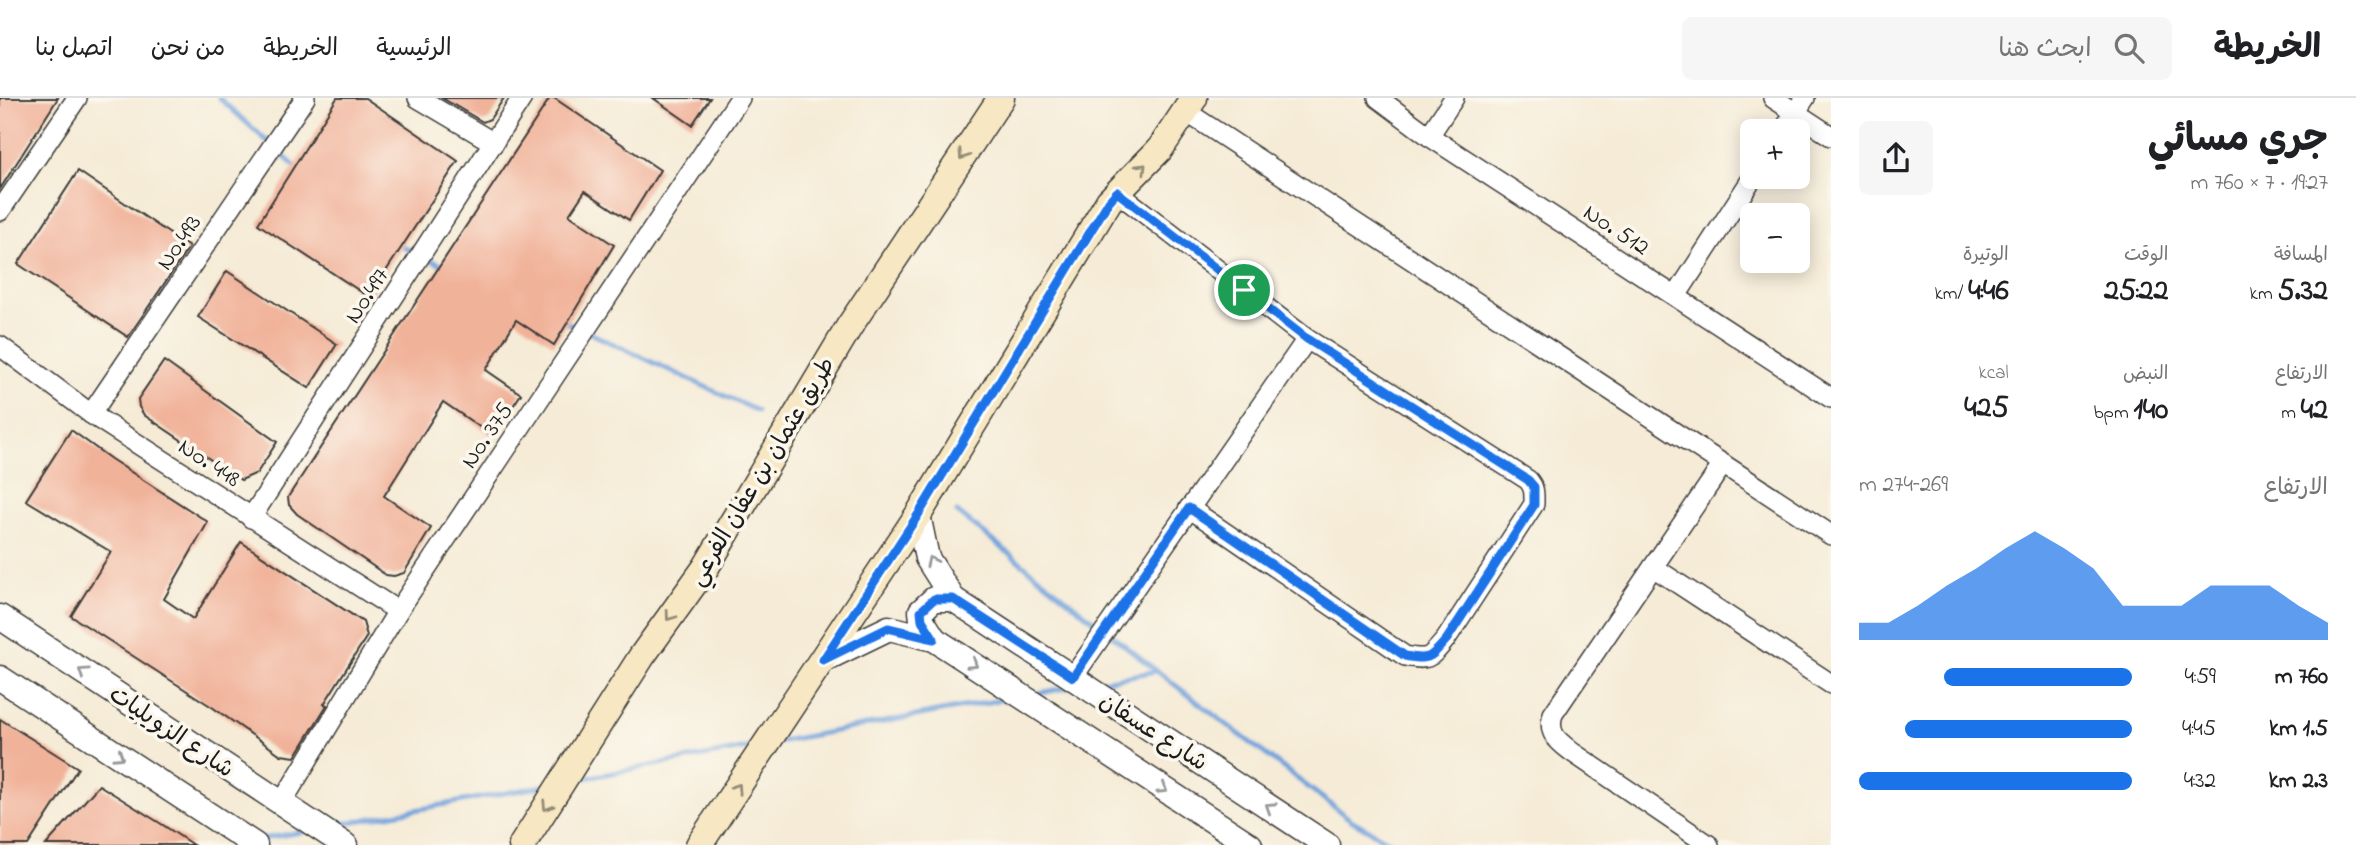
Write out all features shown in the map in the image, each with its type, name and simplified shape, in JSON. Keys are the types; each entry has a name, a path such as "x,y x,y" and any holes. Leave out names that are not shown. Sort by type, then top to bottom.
{"main road":[{"name":"طريق عثمان بن عفان الفرعي","path":"522,845 642,656 705,567 849,327 1001,98"},
{"path":"699,845 918,515 1109,201 1160,149 1190,105"}],"street":[{"path":"0,211 77,98"},
{"name":"No.493","path":"91,414 305,98"},
{"path":"418,98 494,143"},
{"name":"No.497","path":"251,518 522,98"},
{"name":"No. 375","path":"281,804 398,611 740,98"},
{"name":"No. 512","path":"1378,98 1429,136 1831,398"},
{"path":"1429,136 1454,98"},
{"path":"1773,98 1800,105 1831,136"},
{"path":"1190,105 1831,535"},
{"path":"1676,296 1746,189"},
{"path":"1117,192 1307,339 1528,480 1534,487 1534,505 1447,639 1423,660 1405,656 1189,508"},
{"path":"1073,677 1307,339"},
{"name":"No. 448","path":"0,346 91,414 398,611"},
{"path":"1709,845 1572,752 1556,739 1550,723 1723,464"},
{"name":"شارع عسفان","path":"918,515 927,558 953,599 1327,845"},
{"path":"1653,567 1831,684"},
{"path":"934,639 922,620 921,611 934,599 953,599"},
{"name":"شارع الزويليات","path":"0,617 345,845"},
{"name":"شارع عسفان","path":"823,660 888,628 934,639 1250,845"},
{"name":"شارع الزويليات","path":"0,678 254,845"}],"building":[{"path":"0,98 58,98 0,189"},
{"path":"337,98 365,98 458,161 369,297 258,224"},
{"path":"442,98 504,98 490,119 483,122"},
{"path":"550,98 554,98 660,170 629,220 585,191 569,215 614,245 554,345 516,320 486,370 521,394 493,436 443,402 384,496 431,528 404,573 386,575 297,514 289,505 288,497"},
{"path":"653,98 710,98 692,125"},
{"path":"78,171 189,247 128,337 18,264"},
{"path":"227,271 337,344 309,388 198,317"},
{"path":"164,361 277,442 257,473 241,480 144,415 138,399"},
{"path":"71,430 208,522 164,599 193,619 241,542 363,622 367,636 324,704 327,705 295,757 281,755 71,616 111,552 26,500"},
{"path":"0,719 78,768 28,845 0,845"},
{"path":"99,785 163,825 193,845 46,845"}],"waterway":[{"path":"219,98 269,143"},
{"path":"276,149 300,171"},
{"path":"396,244 416,253"},
{"path":"425,257 444,266"},
{"path":"561,320 581,329"},
{"path":"590,333 757,411"},
{"path":"957,512 1351,820 1395,845"},
{"path":"1097,682 1157,671"},
{"path":"1035,694 1070,687"},
{"path":"777,742 1011,698"},
{"path":"574,780 753,747"},
{"path":"330,826 548,785"},
{"path":"261,839 307,831"}],"route":[{"path":"1117,192 1244,290 1307,339 1528,480 1534,487 1534,505 1447,639 1433,654 1423,660 1405,656 1189,508 1073,677 953,599 934,599 921,611 922,620 934,639 888,628 823,660 918,515 1117,192"}]}
